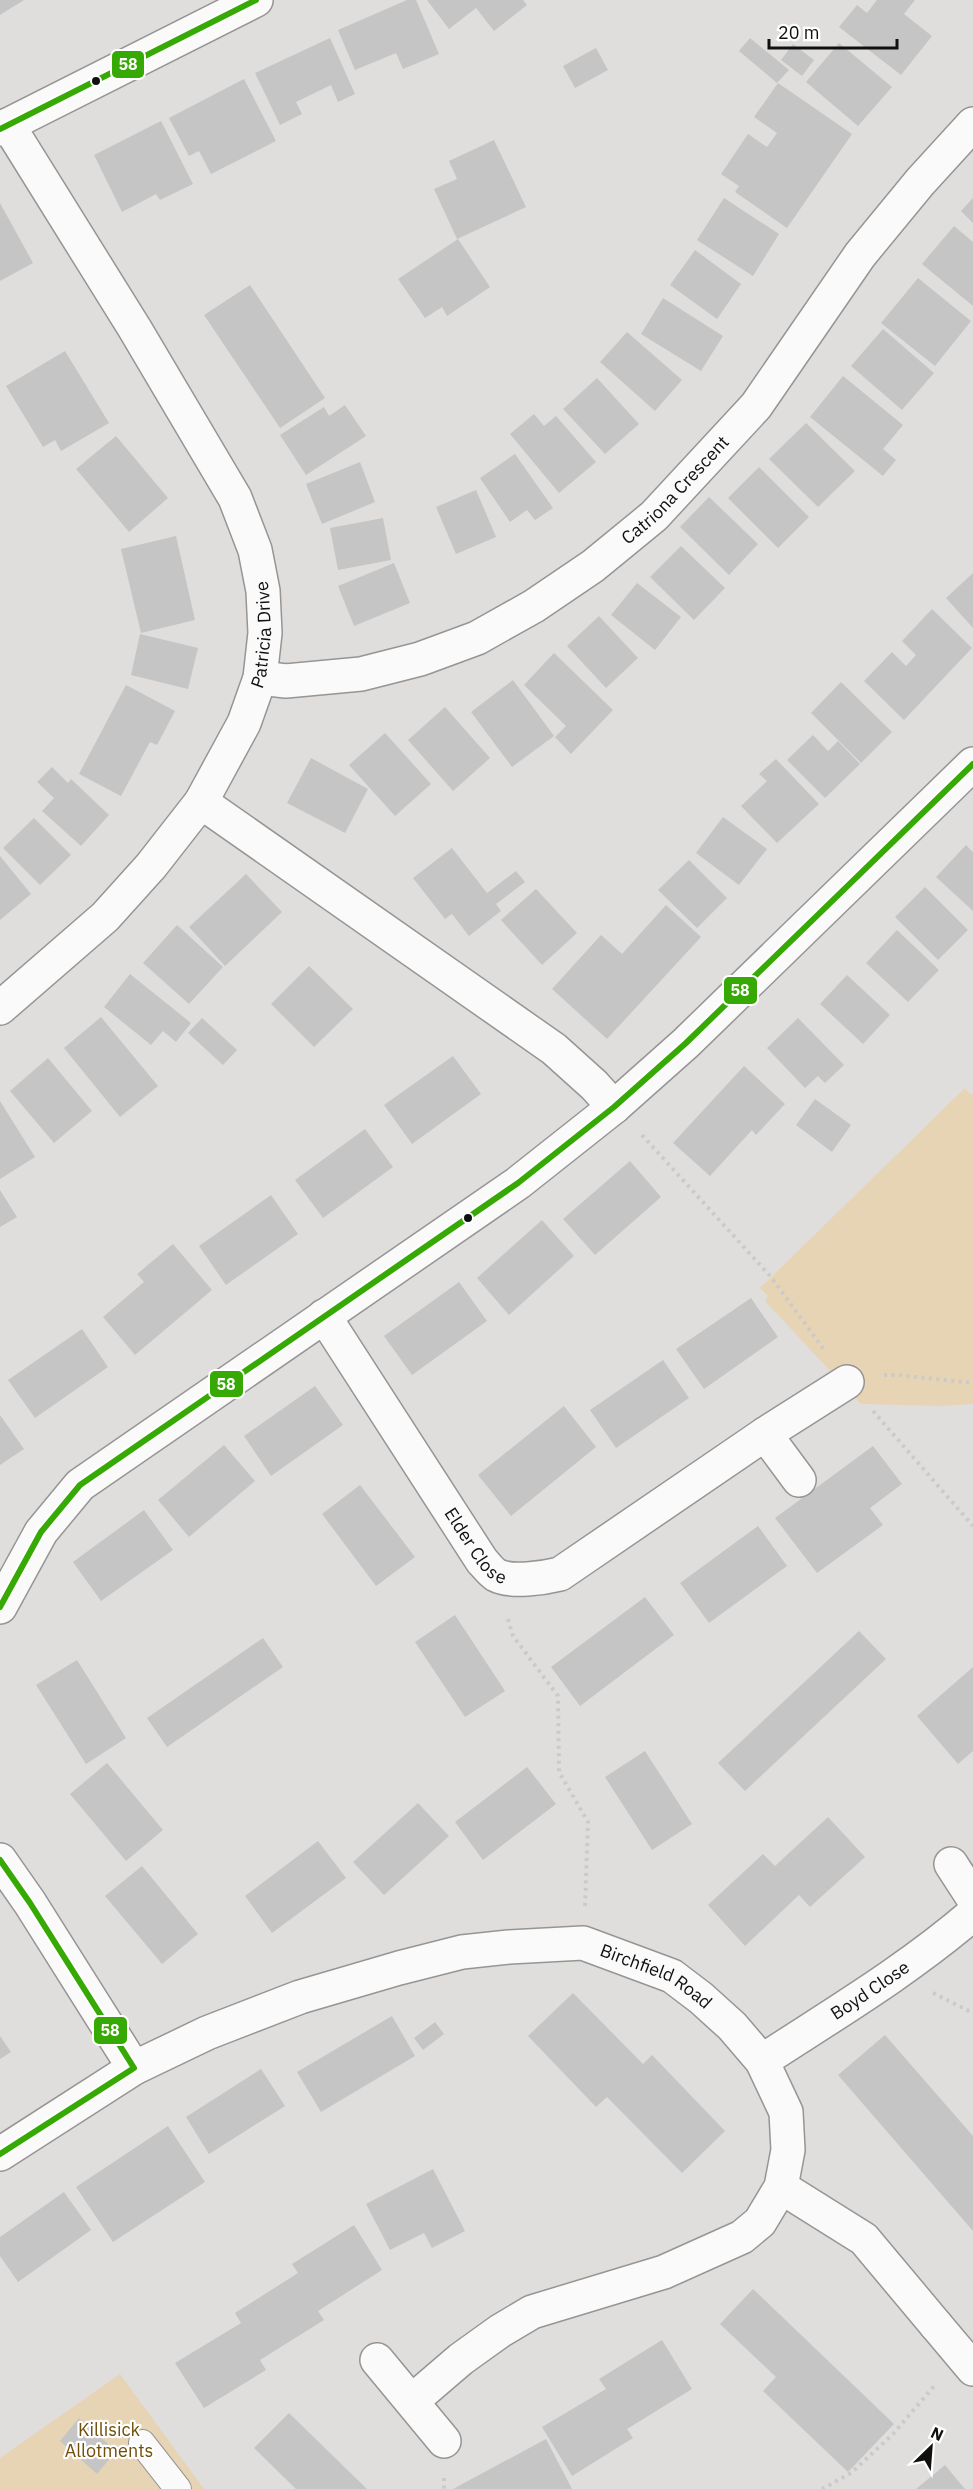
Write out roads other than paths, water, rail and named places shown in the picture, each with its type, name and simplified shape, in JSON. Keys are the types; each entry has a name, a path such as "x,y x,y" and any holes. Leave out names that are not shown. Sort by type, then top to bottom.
{"street":[{"path":"4,127 256,0"},
{"name":"Catriona Crescent","path":"260,678 286,681 361,674 420,659 477,638 534,606 593,566 654,516 756,406 860,255 920,182 973,123"},
{"name":"Patricia Drive","path":"0,1008 105,917 151,866 201,802 244,723 260,678 265,633 263,591 255,550 235,498 135,329 4,127"},
{"path":"0,1607 41,1532 80,1485 518,1183 614,1107 695,1035 973,764"},
{"path":"201,802 554,1049 594,1085 614,1107"},
{"name":"Elder Close","path":"324,1316 482,1561 496,1575 524,1579 542,1579 560,1574 765,1434 848,1382"},
{"path":"765,1434 799,1480"},
{"path":"0,1860 134,2068"},
{"path":"951,1864 973,1898"},
{"name":"Boyd Close","path":"762,2061 895,1974 973,1914"},
{"name":"Birchfield Road","path":"0,2154 134,2068 207,2033 300,1997 399,1968 462,1952 583,1943 672,1976 732,2026 762,2061 786,2112 788,2150 781,2187 760,2222 742,2237 664,2272 532,2312 500,2331 461,2359 412,2401"},
{"path":"781,2187 864,2239 955,2348"},
{"path":"377,2360 444,2441"}],"lane":[{"path":"142,2443 178,2489"}],"park label":[{"name":"Killisick Allotments","path":"109,2440"}]}
